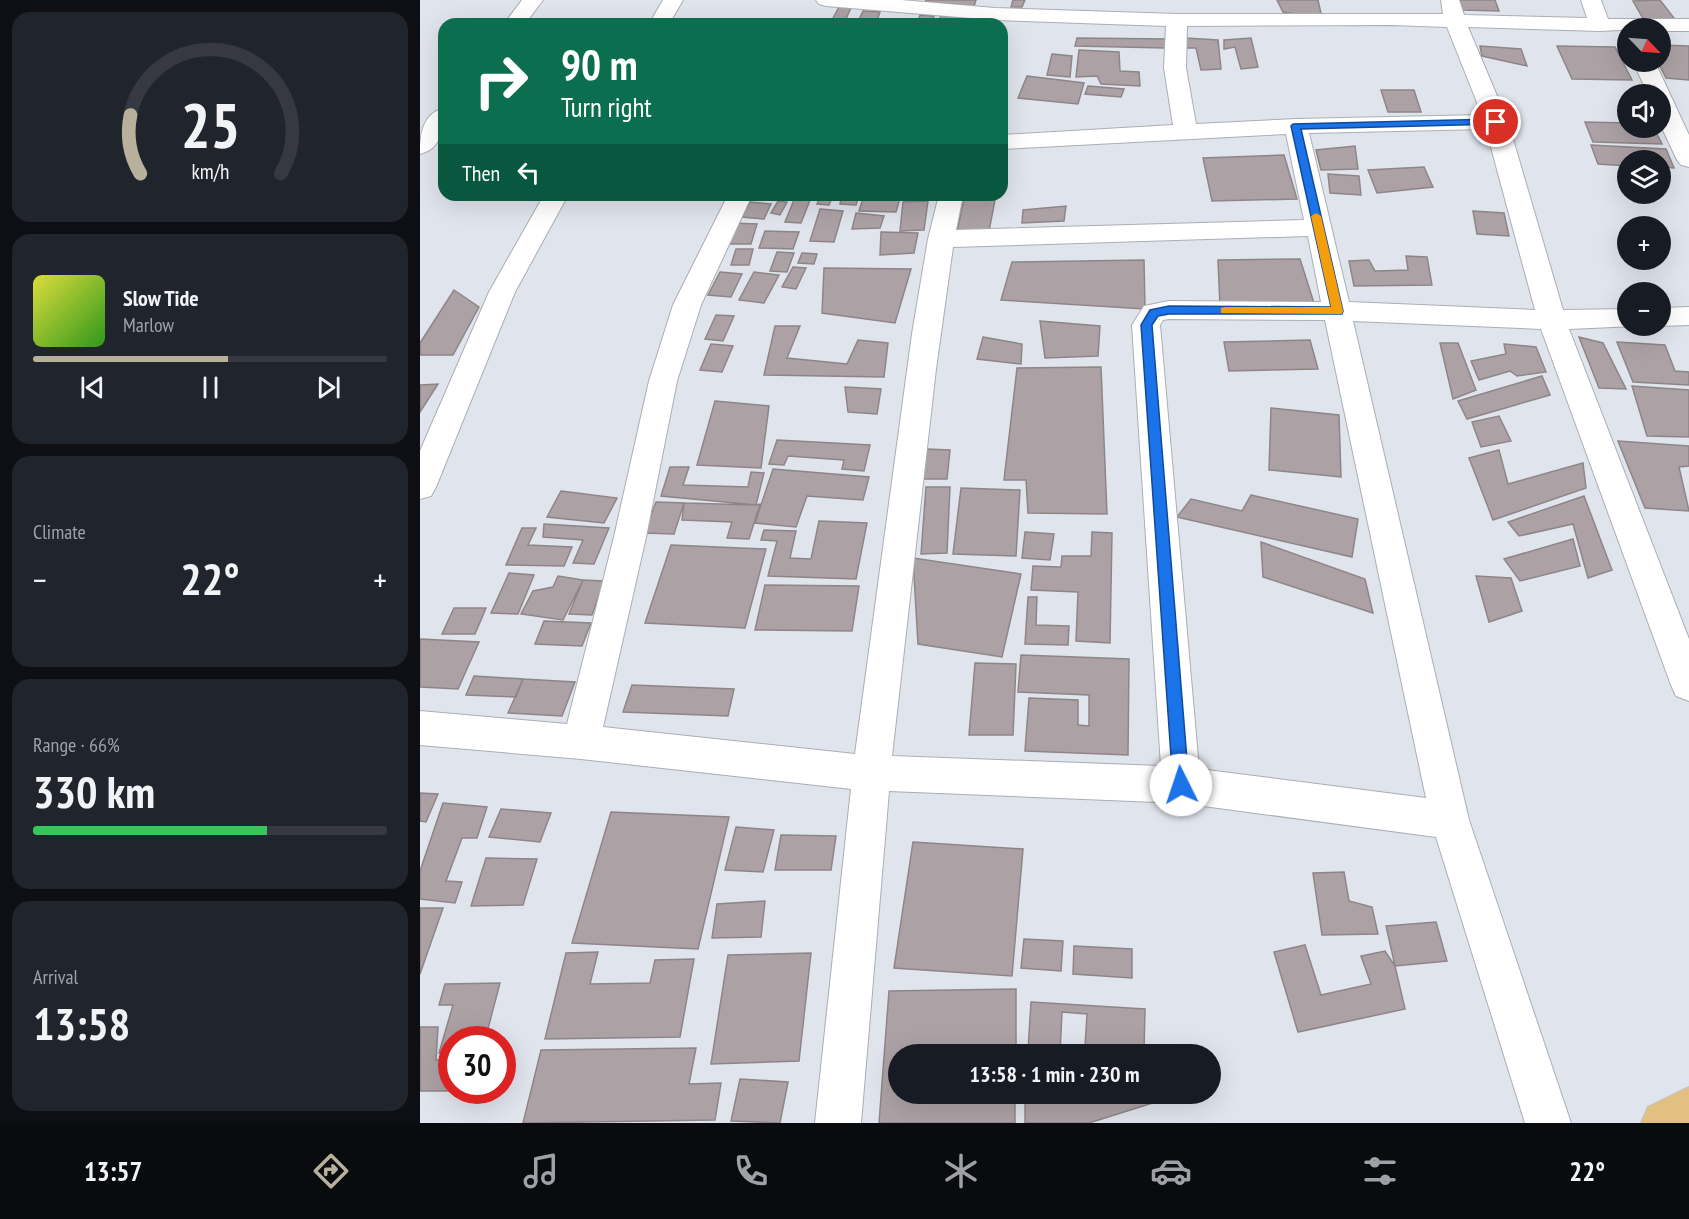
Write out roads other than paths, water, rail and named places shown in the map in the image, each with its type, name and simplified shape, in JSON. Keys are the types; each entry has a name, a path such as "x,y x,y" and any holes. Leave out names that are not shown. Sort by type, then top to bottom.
{"highway":[{"path":"1664,1123 1689,1110"}],"street":[{"path":"519,18 533,0"},
{"path":"662,18 673,0"},
{"path":"1591,0 1600,25"},
{"path":"831,4 1177,20 1452,10 1617,26"},
{"path":"1452,10 1496,122 1552,320 1689,685"},
{"path":"1177,20 1175,68 1185,130"},
{"path":"1671,26 1689,25"},
{"path":"1671,120 1689,160"},
{"path":"1008,142 1185,130 1496,122"},
{"path":"1296,126 1450,820 1548,1123"},
{"path":"420,487 502,292 553,201"},
{"path":"581,741 630,537 663,381 687,305 737,201"},
{"path":"838,1123 870,773 901,520 941,239 950,201"},
{"path":"941,239 1318,228"},
{"path":"1181,785 1146,325 1154,313 1169,310 1338,311 1552,320 1617,318"},
{"path":"1671,317 1689,316"},
{"path":"420,728 581,741 870,773 1181,785 1450,820"}]}
